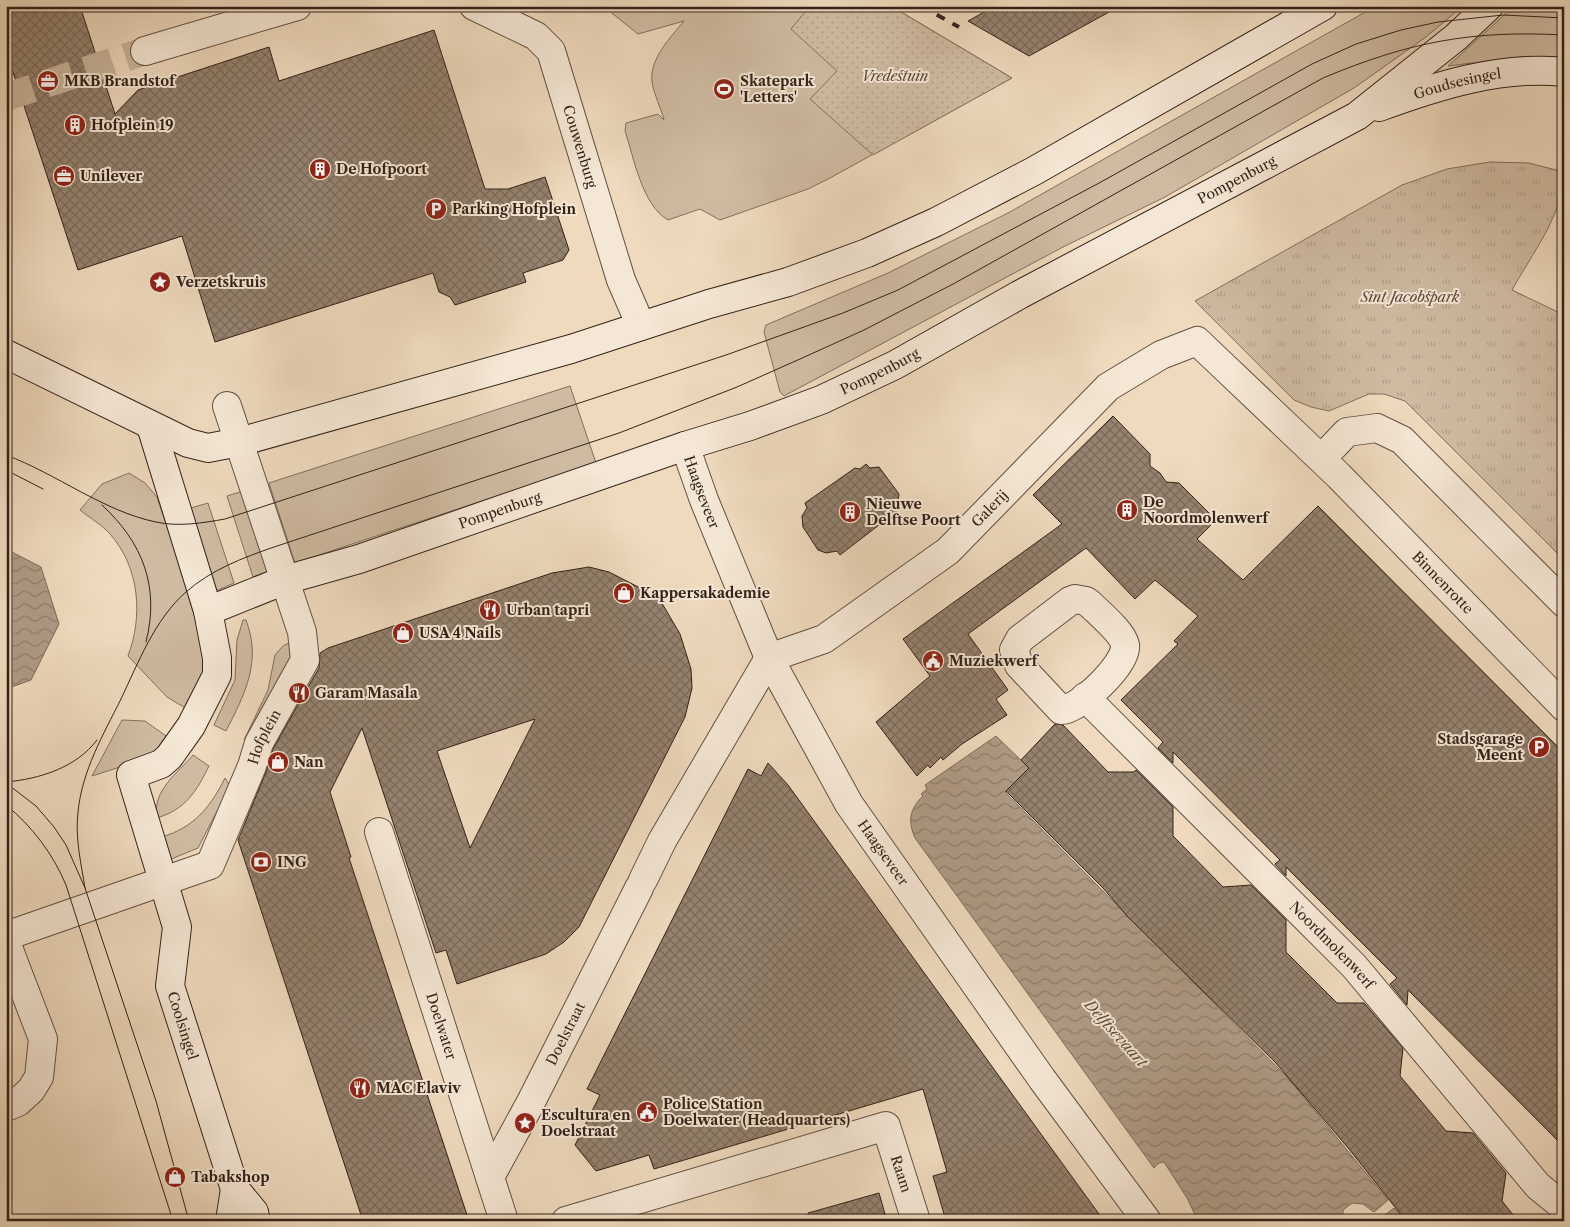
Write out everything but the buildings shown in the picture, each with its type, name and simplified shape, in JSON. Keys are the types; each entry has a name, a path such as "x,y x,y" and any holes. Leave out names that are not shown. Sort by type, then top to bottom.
{"street":[{"name":"Couwenburg","path":"474,6 536,36 551,52 621,280 641,326"},
{"path":"6,354 188,443 208,448 239,442 571,349 788,282 867,253 936,222 1034,171 1323,6"},
{"name":"Pompenburg","path":"208,611 285,580 359,559 821,400 894,365 1019,295 1357,116 1456,37 1489,6"},
{"path":"145,52 282,8"},
{"name":"Goudsesingel","path":"1357,116 1406,97 1463,81 1539,71 1564,72"},
{"name":"Binnenrotte","path":"1198,341 1322,458 1564,707"},
{"name":"Galerij","path":"769,658 824,638 948,551 1108,387 1161,355 1198,341"},
{"name":"Hofplein","path":"6,936 165,879 210,865 252,766 259,743 305,660 302,632 227,406"},
{"path":"151,426 208,611"},
{"path":"1322,458 1347,432 1377,428 1402,440 1564,604"},
{"name":"Haagseveer","path":"685,446 704,500 769,658 854,812 1037,1070 1148,1221"},
{"name":"Coolsingel","path":"208,611 217,658 217,675 210,693 191,726 169,757 161,764 131,775 165,879 177,927 170,986 235,1189 254,1212 256,1221"},
{"name":"Doelstraat","path":"490,1177 531,1102 662,841 769,658"},
{"name":"Noordmolenwerf","path":"1085,697 1354,966 1538,1186 1564,1207"},
{"name":"Doelwater","path":"379,832 504,1221"},
{"path":"6,942 43,1039 39,1077 31,1090 18,1102 6,1107"},
{"name":"Raam","path":"566,1221 886,1126 916,1221"},
{"name":"Coolsingel","path":"230,1221 235,1189"}],"green space":[{"path":"603,6 891,6 1012,78 808,189 720,220 700,209 668,220 659,213 645,192 625,131 626,123 658,114 664,120 653,87 652,73 657,57 667,41 684,21 638,34"},
{"name":"Vredestuin","path":"810,6 891,6 1012,78 873,155 810,99 837,71 791,29"},
{"path":"1376,6 1463,6 1426,37 1354,88 1165,197 1063,247 784,396 780,392 764,332 766,325 888,273 1008,213"},
{"path":"1514,6 1564,6 1564,58 1520,57 1448,66"},
{"name":"Sint Jacobspark","path":"1490,162 1529,163 1564,172 1563,188 1553,219 1512,290 1564,315 1564,560 1405,401 1384,394 1369,394 1329,411 1311,407 1294,400 1195,301 1402,185 1447,169"},
{"path":"570,386 596,463 295,563 269,483"},
{"path":"129,473 145,483 157,497 195,613 204,659 203,674 187,709 167,697 128,656 136,625 136,593 133,577 120,547 110,534 80,510 102,484"},
{"path":"243,491 270,571 253,577 227,496"},
{"path":"208,503 234,583 218,590 216,589 190,511 191,508"},
{"path":"243,620 246,620 251,635 252,663 245,690 226,731 214,725 235,680 237,640"},
{"path":"292,641 295,658 246,741 244,740 268,690 275,655 283,646"},
{"path":"122,720 145,721 169,738 148,758 92,776"},
{"path":"193,755 209,766 199,784 189,798 176,810 157,818 156,808 162,791"},
{"path":"225,778 230,786 198,848 169,860 162,837 183,828 200,815"}],"water":[{"path":"6,549 41,567 59,624 31,680 6,689"},
{"name":"Delftsevaart","path":"996,736 1029,768 1005,792 1288,1078 1388,1200 1374,1212 1363,1204 1352,1203 1343,1210 1343,1221 1198,1221 1187,1198 1164,1162 1159,1163 1154,1168 915,838 911,827 911,816 918,801 923,796 921,794 927,789 925,785"},
{"path":"1394,1208 1405,1221 1382,1221 1380,1219"}],"tunnel":[{"path":"6,97 145,51"}],"tram line":[{"path":"6,455 44,472 117,510 136,517 173,524 225,519 726,355 843,313 898,290 1101,182 1312,64 1356,44 1401,30 1438,22 1503,15 1564,18"},
{"path":"85,888 77,822 80,797 94,754 156,628 186,592 216,571 274,547 619,433 737,387 800,359 864,330 955,283 1323,78 1384,55 1441,41 1499,35 1564,35"},
{"path":"6,470 43,489"},
{"path":"102,505 128,535 145,567 151,603 146,642"},
{"path":"6,782 44,775 68,765 79,758 97,740"},
{"path":"6,783 36,806 54,827 66,845 85,888 156,1101 189,1221"},
{"path":"6,805 25,822 41,841 55,862 66,885 173,1221"}],"railway":[{"path":"921,6 959,27"}],"place":[{"name":"MKB Brandstof","path":"48,81"},
{"name":"Skatepark 'Letters'","path":"724,89"},
{"name":"Hofplein 19","path":"75,125"},
{"name":"De Hofpoort","path":"320,169"},
{"name":"Unilever","path":"64,176"},
{"name":"Parking Hofplein","path":"436,209"},
{"name":"Verzetskruis","path":"160,282"},
{"name":"De Noordmolenwerf","path":"1127,510"},
{"name":"Nieuwe Delftse Poort","path":"850,512"},
{"name":"Kappersakademie","path":"624,593"},
{"name":"Urban tapri","path":"490,610"},
{"name":"USA 4 Nails","path":"403,633"},
{"name":"Muziekwerf","path":"933,661"},
{"name":"Garam Masala","path":"299,693"},
{"name":"Stadsgarage Meent","path":"1539,747"},
{"name":"Nan","path":"278,762"},
{"name":"ING","path":"261,862"},
{"name":"MAC Elaviv","path":"360,1088"},
{"name":"Police Station Doelwater (Headquarters)","path":"647,1112"},
{"name":"Escultura en Doelstraat","path":"525,1123"},
{"name":"Tabakshop","path":"175,1177"}]}
